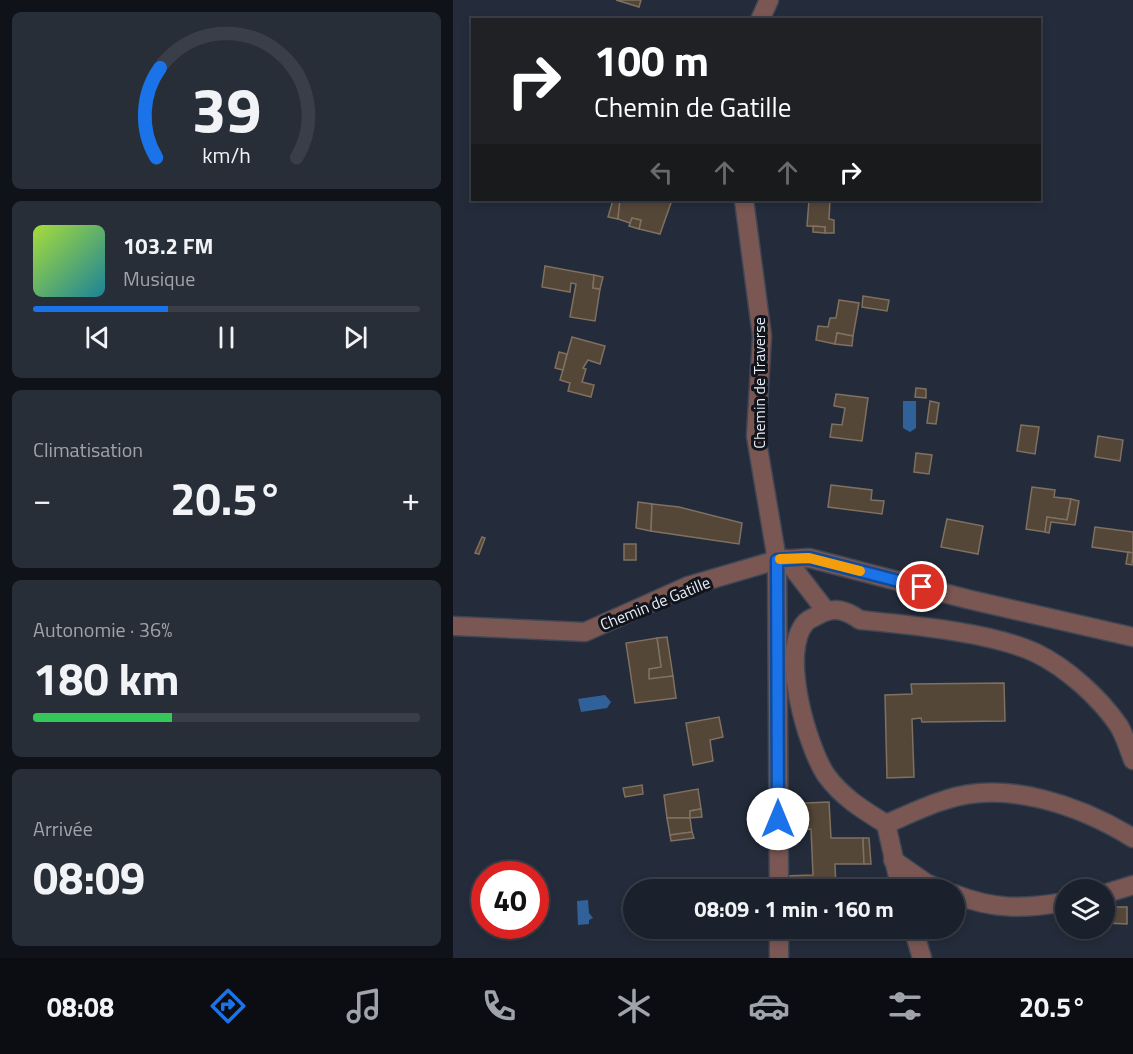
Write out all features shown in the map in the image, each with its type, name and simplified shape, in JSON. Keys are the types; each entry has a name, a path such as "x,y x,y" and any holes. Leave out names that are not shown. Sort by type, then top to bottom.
{"street":[{"path":"761,18 769,0"},
{"name":"Chemin de Traverse","path":"744,201 762,336 756,436 781,559 779,879"},
{"name":"Chemin de Gatille","path":"453,626 585,632 688,586 781,559 809,558 979,602 1133,637"},
{"path":"781,559 826,610"},
{"path":"898,879 886,824 853,804 826,774 806,731 794,673 798,640 806,622 826,610 846,610 859,620 978,636 1036,653 1063,670 1093,696 1120,727 1133,760"},
{"path":"886,824 946,799 981,793 1024,795 1107,823 1133,838"},
{"path":"893,861 919,879"},
{"path":"1115,891 1133,885"},
{"path":"965,898 976,903 1024,909 1055,904"},
{"path":"779,939 779,958"},
{"path":"916,939 922,958"}],"water":[{"path":"903,401 916,401 916,428 910,432 903,428"},
{"path":"605,695 611,702 607,708 581,712 578,699"},
{"path":"588,900 589,913 593,918 589,920 589,924 578,925 577,901"}],"building":[{"path":"616,0 641,0 639,7"},
{"path":"613,201 620,201 618,219 608,217"},
{"path":"620,201 672,201 660,234 639,229 641,220 632,218 630,223 618,219"},
{"path":"809,201 830,201 829,219 834,220 834,233 825,233 825,227 807,226"},
{"path":"632,218 641,220 639,229 629,226"},
{"path":"813,226 825,227 825,233 813,232"},
{"path":"545,266 594,275 593,288 600,289 595,321 570,317 576,284 571,283 570,292 542,287"},
{"path":"594,275 603,277 600,289 593,288"},
{"path":"863,296 889,300 887,311 862,307"},
{"path":"839,300 859,303 853,336 837,333 835,344 816,340 818,326 828,327 830,318 836,318"},
{"path":"837,333 853,336 852,346 835,344"},
{"path":"572,337 605,346 600,364 588,360 583,368 586,369 582,382 594,385 591,397 568,391 570,383 560,380"},
{"path":"559,352 567,354 563,370 555,368"},
{"path":"916,388 926,389 926,398 915,397"},
{"path":"836,394 868,398 862,441 830,437 832,424 842,425 845,408 834,406"},
{"path":"930,401 939,403 936,424 927,423"},
{"path":"1021,425 1039,427 1035,454 1017,451"},
{"path":"1098,436 1123,440 1120,461 1095,457"},
{"path":"916,453 932,455 929,474 914,472"},
{"path":"831,485 872,490 871,500 884,501 882,514 828,507"},
{"path":"1032,487 1055,490 1054,497 1071,499 1067,520 1047,517 1045,532 1026,529"},
{"path":"1071,499 1079,501 1075,525 1051,522 1049,533 1045,532 1047,517 1067,520"},
{"path":"638,502 652,504 651,531 636,528"},
{"path":"652,504 679,507 742,523 739,544 651,531"},
{"path":"947,519 983,526 978,554 941,547"},
{"path":"1095,527 1133,532 1133,553 1092,547"},
{"path":"482,537 485,538 479,554 475,553"},
{"path":"624,544 636,544 636,560 624,560"},
{"path":"1128,552 1133,553 1132,565 1126,564"},
{"path":"667,637 673,676 649,679 649,669 661,667 657,638"},
{"path":"657,638 661,667 649,669 649,679 673,676 676,698 635,703 626,643"},
{"path":"1004,683 1005,721 922,722 921,718 912,719 914,777 887,778 885,695 912,694 911,684"},
{"path":"719,717 723,737 710,740 713,761 693,765 686,723"},
{"path":"642,785 643,794 625,797 623,788"},
{"path":"698,789 701,809 690,811 690,818 667,818 664,795"},
{"path":"829,802 831,838 863,838 864,864 835,864 836,879 784,879 784,876 813,875 811,829 782,830 781,804"},
{"path":"701,809 702,817 690,818 690,811"},
{"path":"667,818 690,818 692,832 670,835"},
{"path":"692,832 694,838 671,841 670,835"},
{"path":"863,838 869,838 871,864 864,864"},
{"path":"1115,907 1127,907 1127,924 1115,923"}],"slow traffic":[{"path":"780,559 809,558 860,571"}],"route":[{"path":"778,819 777,560 809,558 922,587"}]}
